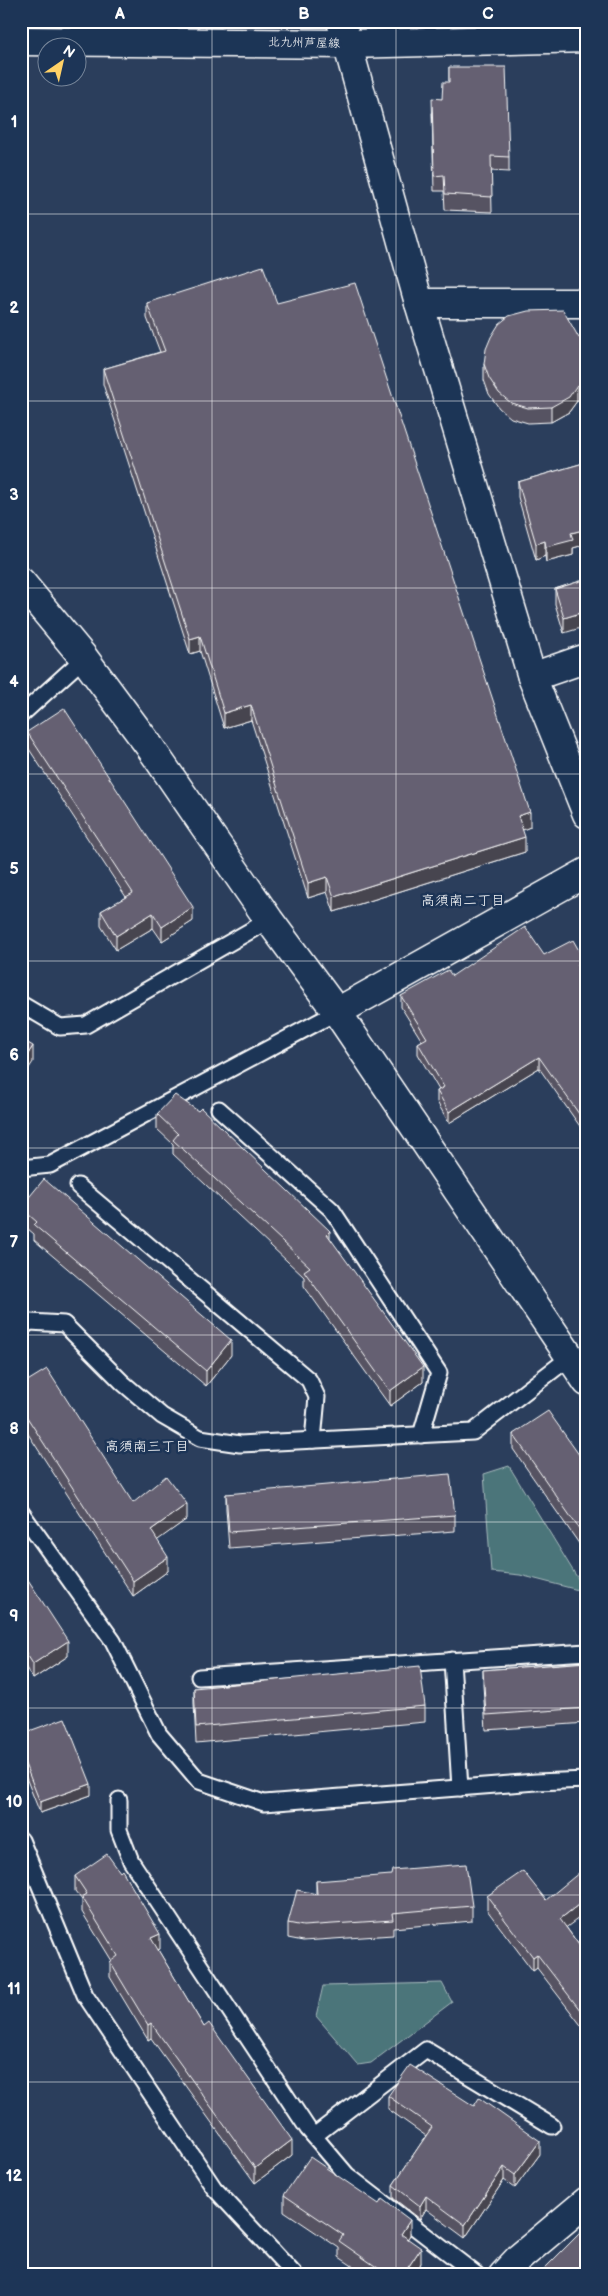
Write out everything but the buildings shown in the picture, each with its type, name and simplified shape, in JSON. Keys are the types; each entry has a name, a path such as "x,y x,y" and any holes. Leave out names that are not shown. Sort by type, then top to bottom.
{"street":[{"name":"北九州芦屋線","path":"21,41 345,33 587,38"},
{"path":"345,33 419,304 532,677 587,814"},
{"path":"419,304 587,303"},
{"path":"21,582 84,658 150,747 269,920 337,1012 587,1382"},
{"path":"532,677 587,658"},
{"path":"337,1012 587,872"},
{"path":"503,2275 519,2258 587,2201"}],"lane":[{"path":"21,715 84,658"},
{"path":"21,1004 60,1027 86,1026 269,920"},
{"path":"21,1168 50,1165 337,1012"},
{"path":"219,1109 332,1210 439,1372 421,1435"},
{"path":"78,1186 309,1380 317,1397 313,1440"},
{"path":"21,1328 30,1322 64,1324 123,1383 162,1416 200,1438 240,1444 473,1432 570,1357"},
{"path":"21,1512 114,1641 159,1734 199,1781 264,1803 587,1780"},
{"path":"199,1677 587,1652"},
{"path":"452,1660 460,1788"},
{"path":"118,1800 119,1830 131,1861 314,2136 347,2175 477,2275"},
{"path":"21,1840 85,1994 214,2188 295,2275"},
{"path":"314,2136 426,2050 552,2126"}],"green space":[{"path":"509,1466 586,1592 520,1575 491,1572 484,1474"},
{"path":"442,1983 452,2002 371,2063 358,2065 316,2016 323,1986"}],"district":[{"name":"高須南二丁目","path":"463,900"},
{"name":"高須南三丁目","path":"147,1446"}]}
